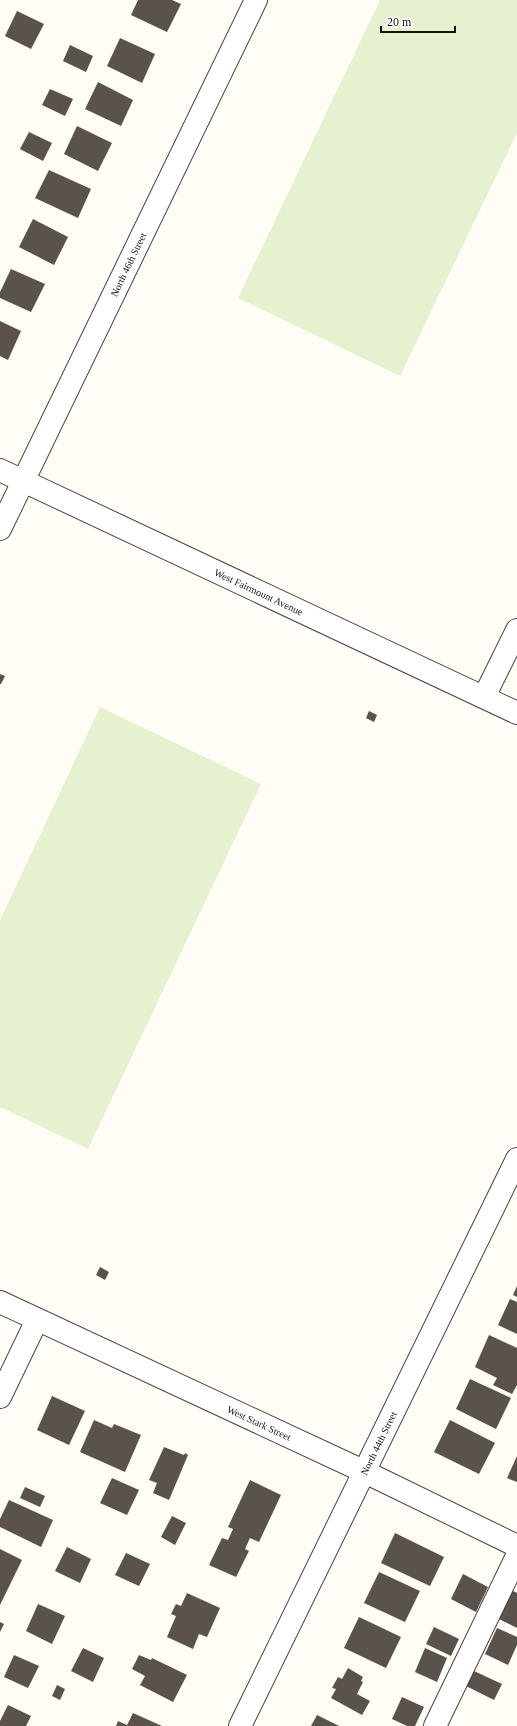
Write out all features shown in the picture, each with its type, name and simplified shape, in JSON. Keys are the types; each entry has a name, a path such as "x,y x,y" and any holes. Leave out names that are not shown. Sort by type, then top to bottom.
{"street":[{"name":"North 46th Street","path":"0,529 256,0"},
{"name":"West Fairmount Avenue","path":"0,470 517,712"},
{"path":"484,697 517,630"},
{"name":"North 44th Street","path":"240,1726 363,1471 517,1159"},
{"name":"West Stark Street","path":"0,1302 363,1471 517,1546"},
{"path":"0,1396 37,1320"},
{"path":"435,1726 517,1556"}],"green space":[{"path":"380,0 517,0 517,133 400,376 238,298"},
{"path":"100,707 261,784 88,1149 0,1107 0,920"}],"building":[{"path":"138,0 172,0 181,4 167,32 131,15"},
{"path":"17,11 44,24 31,49 5,36"},
{"path":"120,38 155,54 142,83 107,66"},
{"path":"70,45 93,56 86,72 63,61"},
{"path":"98,82 133,100 121,126 85,109"},
{"path":"50,89 73,99 65,116 42,105"},
{"path":"77,126 112,143 98,171 64,154"},
{"path":"29,132 52,143 43,161 20,149"},
{"path":"49,170 91,189 78,218 35,198"},
{"path":"33,219 68,237 54,265 19,247"},
{"path":"11,269 45,284 31,312 0,298 0,292"},
{"path":"0,321 21,331 8,360 0,356"},
{"path":"0,674 5,676 1,684 0,684"},
{"path":"369,711 377,715 374,722 366,718"},
{"path":"100,1267 109,1272 105,1280 96,1275"},
{"path":"517,1286 517,1297 513,1295"},
{"path":"510,1299 517,1302 517,1334 498,1325"},
{"path":"489,1335 517,1348 517,1385 512,1394 493,1385 497,1378 475,1367"},
{"path":"470,1379 511,1398 496,1429 456,1409"},
{"path":"52,1396 85,1411 69,1445 37,1430"},
{"path":"94,1420 112,1428 114,1424 141,1435 125,1472 80,1452"},
{"path":"450,1420 495,1443 479,1474 434,1452"},
{"path":"164,1447 184,1455 185,1453 188,1455 169,1500 153,1493 157,1483 149,1480"},
{"path":"517,1456 517,1482 507,1478"},
{"path":"112,1478 139,1490 127,1515 100,1503"},
{"path":"250,1480 281,1495 259,1542 250,1538 245,1549 249,1551 236,1577 209,1565 222,1538 228,1540 233,1529 228,1527"},
{"path":"25,1487 45,1496 40,1507 20,1498"},
{"path":"9,1500 53,1520 41,1547 0,1527 0,1519"},
{"path":"172,1516 186,1523 175,1545 161,1537"},
{"path":"395,1533 444,1557 430,1586 381,1563"},
{"path":"67,1547 91,1559 80,1583 55,1571"},
{"path":"0,1549 22,1560 0,1605"},
{"path":"126,1553 150,1564 139,1586 115,1575"},
{"path":"379,1572 420,1591 405,1622 364,1603"},
{"path":"463,1574 488,1587 476,1612 451,1599"},
{"path":"509,1589 517,1593 517,1628 495,1617"},
{"path":"187,1593 220,1608 207,1637 199,1634 193,1649 167,1637 176,1616 171,1614 176,1604 181,1606"},
{"path":"38,1604 65,1616 52,1644 26,1631"},
{"path":"359,1617 401,1637 386,1668 344,1648"},
{"path":"0,1622 4,1624 0,1632"},
{"path":"434,1627 459,1639 451,1656 426,1644"},
{"path":"497,1628 517,1637 517,1645 508,1665 485,1654"},
{"path":"83,1648 104,1658 93,1682 71,1671"},
{"path":"425,1648 447,1658 437,1682 415,1672"},
{"path":"14,1655 39,1666 28,1688 4,1677"},
{"path":"139,1655 151,1660 152,1658 187,1675 173,1702 140,1685 145,1676 132,1669"},
{"path":"348,1668 363,1677 361,1681 363,1682 357,1694 370,1701 362,1715 331,1698 336,1689 332,1688 338,1677 342,1679"},
{"path":"474,1671 502,1684 494,1700 466,1686"},
{"path":"57,1685 65,1689 60,1700 52,1696"},
{"path":"402,1697 424,1707 415,1726 407,1726 392,1719"},
{"path":"8,1705 31,1716 26,1726 0,1726 0,1721"},
{"path":"133,1713 162,1726 116,1726 118,1721 127,1725"},
{"path":"317,1715 339,1726 311,1726"}]}
